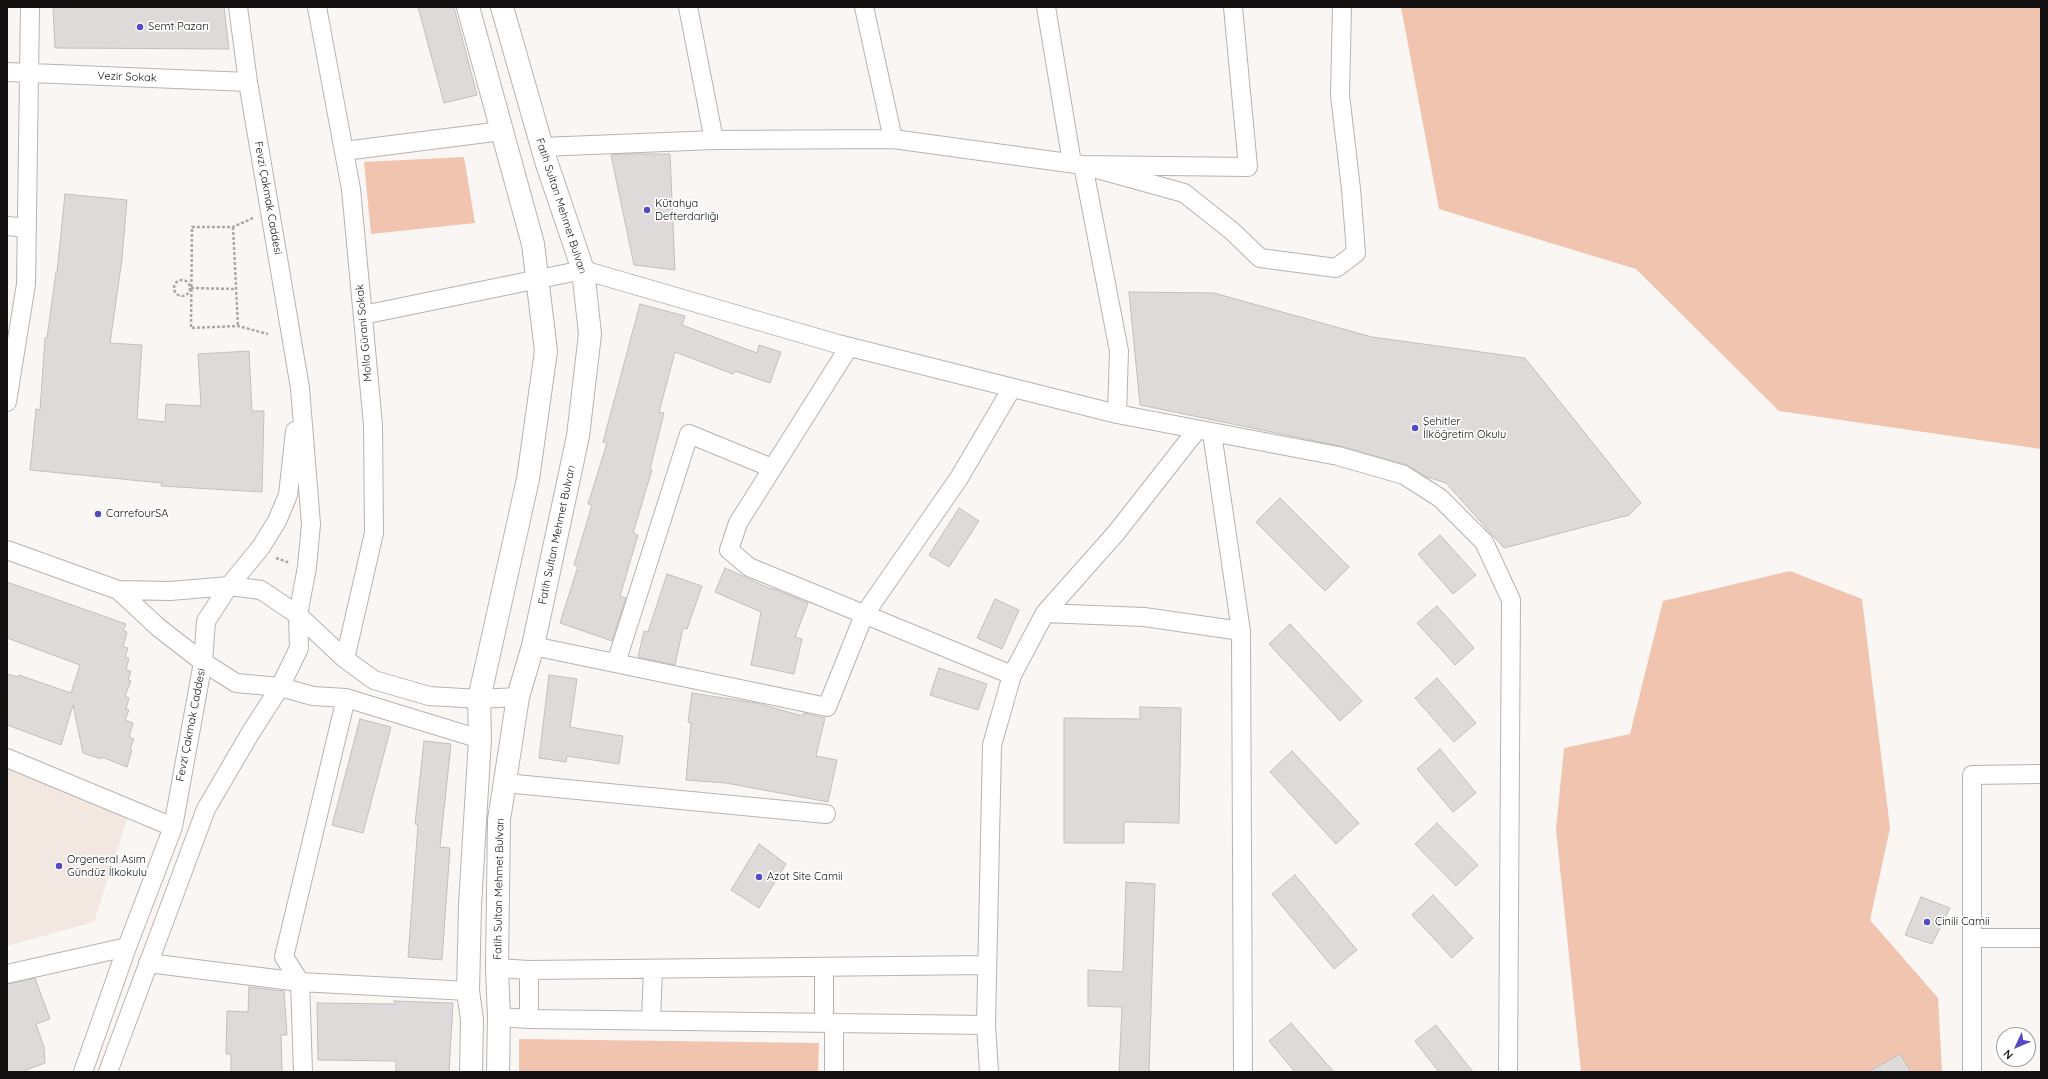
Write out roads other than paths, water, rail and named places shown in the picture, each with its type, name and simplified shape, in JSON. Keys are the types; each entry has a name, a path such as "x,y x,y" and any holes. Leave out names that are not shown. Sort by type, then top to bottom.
{"main road":[{"path":"468,7 533,244 546,351 528,479 479,699 480,739 470,905 468,991 472,1020 471,1072"},
{"name":"Fatih Sultan Mehmet Bulvarı","path":"498,1072 499,1017 497,968 499,820 506,783 518,697 533,646 578,436 590,334 583,270 542,147 502,7"},
{"path":"469,966 497,968"},
{"path":"472,1020 499,1017"}],"street":[{"path":"7,402 9,378 26,284 30,7"},
{"name":"Fevzi Çakmak Caddesi","path":"108,1072 206,809 251,732 280,687 299,648 298,615 307,567 311,524 300,388 248,82 238,7"},
{"name":"Molla Gürani Sokak","path":"317,7 351,188 373,425 374,532 345,659"},
{"path":"688,7 714,140"},
{"path":"864,7 893,139"},
{"path":"1046,7 1077,164 1119,351 1117,414"},
{"path":"542,147 714,140 893,139 1077,164 1248,167 1233,7"},
{"path":"1077,164 1184,193 1232,231 1260,258 1336,268 1356,252 1351,189 1340,95 1342,7"},
{"name":"Vezir Sokak","path":"7,72 248,82"},
{"path":"344,151 502,131"},
{"path":"7,226 27,228"},
{"path":"363,315 583,270 849,347 1117,414 1204,432 1338,456 1404,475 1440,498 1484,542 1511,600 1508,1072"},
{"path":"849,347 738,523 729,550 749,567 1012,675"},
{"name":"Fevzi Çakmak Caddesi","path":"83,1072 127,947 173,827 203,662 206,621 229,586 261,547 277,520 288,495 300,388"},
{"path":"533,646 827,707 864,615 959,478 1012,388"},
{"path":"989,1072 986,1025 992,745 1012,675 1045,613 1204,432"},
{"path":"1204,432 1241,630 1243,1072"},
{"path":"616,663 689,434 772,468"},
{"path":"7,550 118,590 170,591 229,586 261,590 298,615 345,659 374,680 429,696 479,699 518,697"},
{"path":"118,590 159,628 203,662 236,683 280,687 313,696 346,698 480,739"},
{"path":"1045,613 1144,617 1241,630"},
{"path":"303,1072 300,982 284,957 346,698"},
{"path":"7,758 173,827"},
{"path":"1972,1072 1972,775 2041,774"},
{"path":"506,783 826,814"},
{"path":"1972,938 2041,938"},
{"path":"7,974 127,947"},
{"path":"148,963 300,982 468,991"},
{"path":"497,968 529,970 987,965"},
{"path":"824,967 834,1072"},
{"path":"651,1021 653,969"},
{"path":"529,970 529,1020"},
{"path":"499,1017 529,1020 986,1025"}],"place":[{"name":"Semt Pazarı","path":"140,27"},
{"name":"Kütahya Defterdarlığı","path":"647,210"},
{"name":"Şehitler İlköğretim Okulu","path":"1415,428"},
{"name":"CarrefourSA","path":"98,514"},
{"name":"Orgeneral Asım Gündüz İlkokulu","path":"59,866"},
{"name":"Azot Site Camii","path":"759,877"},
{"name":"Çinili Camii","path":"1927,922"}]}
